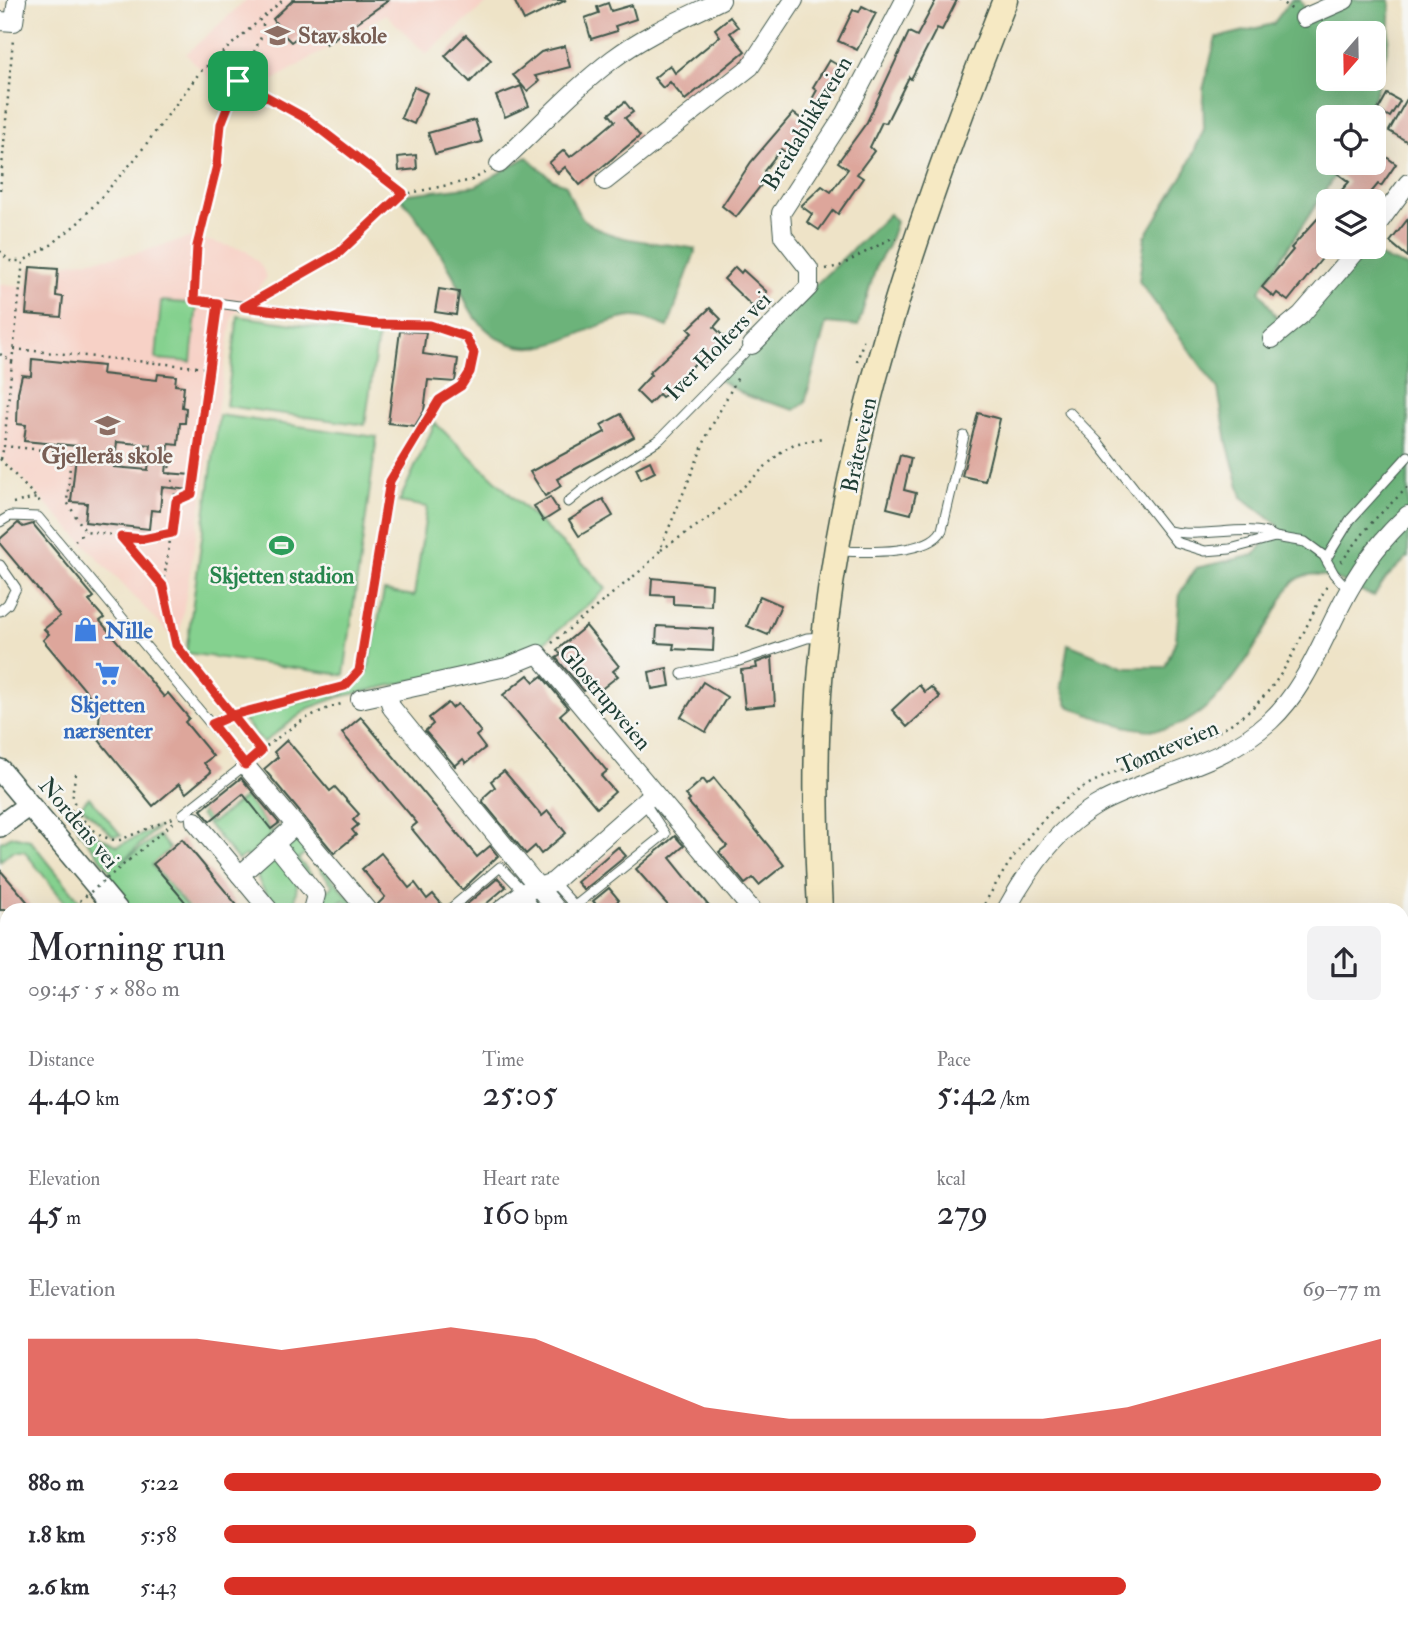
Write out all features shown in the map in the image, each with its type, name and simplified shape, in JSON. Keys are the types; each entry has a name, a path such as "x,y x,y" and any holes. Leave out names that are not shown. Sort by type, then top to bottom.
{"main road":[{"name":"Bråteveien","path":"820,903 816,747 824,637 865,417 894,310 943,163 1005,0"}],"street":[{"path":"7,21 17,0"},
{"path":"499,164 563,100 615,57 657,31 721,0"},
{"path":"605,181 750,67 794,0"},
{"name":"Breidablikkveien","path":"809,269 783,236 781,213 846,113 905,0"},
{"path":"1304,18 1345,0"},
{"path":"1386,213 1408,183"},
{"path":"1272,339 1301,315 1350,259"},
{"name":"Iver Holters vei","path":"752,345 809,288 809,269"},
{"name":"Tømteveien","path":"1010,903 1038,858 1081,816 1119,794 1221,755 1269,722 1303,678 1349,590 1372,555 1408,515"},
{"name":"Glostrupveien","path":"360,699 506,667 538,654 649,798 746,903"},
{"path":"387,694 392,708 551,903"},
{"path":"245,765 361,903"},
{"name":"Nordens vei","path":"0,770 111,903"},
{"path":"512,903 538,887 649,798"},
{"path":"0,826 29,805"},
{"path":"189,817 263,903"},
{"path":"240,875 296,825"},
{"path":"275,844 316,895 314,903"}],"lane":[{"path":"194,300 376,324 430,325 466,337 474,353 470,372 461,386 439,400 390,481 359,671 345,686 233,715 212,724"},
{"name":"Iver Holters vei","path":"568,502 595,480 660,439 752,345"},
{"path":"1069,412 1080,420 1176,542 1205,551 1230,549 1275,537"},
{"path":"838,551 895,550 935,540 942,530 964,436"},
{"path":"1326,559 1350,520 1408,456"},
{"path":"0,522 10,516 38,517 245,765 189,817"},
{"path":"1170,531 1203,535 1258,530 1275,537 1312,545 1349,590"},
{"path":"0,565 16,588 8,604 0,611"},
{"path":"682,674 736,662 807,638 824,637"},
{"path":"579,903 665,834 649,798"},
{"path":"457,903 500,867 569,903"},
{"path":"537,903 538,887"}],"path":[{"path":"0,251 9,261 23,261 51,245 79,222 135,159 190,83 283,0"},
{"path":"194,300 197,246 217,165 221,124 238,81 263,33 263,19"},
{"path":"0,188 7,21"},
{"path":"238,81 307,119 403,193"},
{"path":"244,307 339,253 403,193 472,180 499,164"},
{"path":"809,269 818,271 839,266 892,238 895,239"},
{"path":"23,261 4,446 0,459 50,513"},
{"path":"176,501 192,494 207,368 218,303"},
{"path":"659,552 709,431 747,361 752,345"},
{"path":"13,349 207,368"},
{"path":"0,354 12,362"},
{"path":"538,654 645,567 659,552 713,515 782,451 794,444 822,438"},
{"path":"4,446 71,453 67,502 85,531 143,539 172,533"},
{"path":"162,454 170,468 176,501 163,586 176,645 261,751"},
{"path":"985,903 1020,848 1066,799 1110,774 1198,744 1229,726 1254,706 1287,663 1334,574 1373,521 1408,487"},
{"path":"3,506 37,498"},
{"path":"67,531 76,540"},
{"path":"67,549 85,531"},
{"path":"121,537 163,586"},
{"path":"245,765 298,721 323,708 360,699"},
{"path":"76,774 73,793 75,806 88,824 111,841 189,817"},
{"path":"71,827 68,815 75,806"},
{"path":"77,903 129,860 189,817"}],"shaded area":[{"name":"Stav skole","path":"246,0 491,0 426,54 386,14 234,103 186,54"},
{"name":"Gjellerås skole","path":"192,237 245,250 260,264 267,277 247,303 233,315 178,643 0,455 3,365 0,356 0,284 60,289 63,264 133,254"}],"green space":[{"path":"1291,0 1300,0 1310,17 1336,0 1390,0 1386,52 1386,21 1316,21 1316,91 1375,91 1370,105 1316,105 1316,175 1335,175 1326,189 1316,189 1316,205 1260,291 1278,320 1291,326 1361,259 1386,259 1408,267 1408,557 1386,578 1374,596 1324,576 1308,575 1297,580 1285,593 1243,666 1212,702 1195,716 1176,726 1156,730 1133,728 1068,706 1061,686 1068,644 1125,667 1165,667 1176,640 1180,593 1196,568 1254,555 1279,526 1242,497 1227,442 1218,389 1139,281 1145,237 1186,170 1204,129 1203,90 1216,38 1273,24"},
{"path":"527,157 553,180 566,185 578,212 590,224 603,231 634,240 696,249 668,327 632,317 539,347 520,346 501,340 477,320 434,244 399,195 476,186"},
{"path":"889,214 896,222 887,248 877,264 858,326 826,323 805,403 795,410 747,396 718,379"},
{"path":"161,301 197,304 191,362 156,359"},
{"path":"238,316 378,336 365,425 226,406"},
{"name":"Skjetten stadion","path":"219,415 377,437 344,675 186,653"},
{"path":"435,423 589,569 606,589 542,644 498,662 339,697 309,708 263,743 242,718 331,694 338,697 362,679 369,665 384,591 414,596 427,507 399,502"},
{"path":"89,797 121,835 113,836 81,806"},
{"path":"245,797 272,832 285,820 248,858 245,855 238,860 200,815 202,811 212,823"},
{"path":"76,817 88,831 118,846 158,827 122,862 158,835 170,849 152,865 184,903 127,903 105,876 111,871 78,830 81,827 73,821"},
{"path":"295,835 354,903 343,900 340,903 328,903 321,895 333,886 307,852 298,859 311,874 308,877 286,848 286,841"},
{"path":"12,836 30,840 81,903 65,903 24,851 12,851 0,861 0,842"},
{"path":"274,850 298,878 295,899 299,903 273,903 257,876 258,864"}],"building":[{"path":"293,0 389,0 326,44 313,26 291,42 284,35 273,19"},
{"path":"514,0 566,0 524,21"},
{"path":"936,0 957,0 942,30 937,28 886,123 882,122 870,147 874,151 857,174 863,178 838,214 833,210 819,230 807,222 812,214 801,206 822,186 831,192 848,169 838,162 867,122 909,32 917,36"},
{"path":"608,3 611,11 632,5 636,19 615,26 617,31 591,39 585,18 599,13 597,7"},
{"path":"862,6 876,13 857,50 838,41 853,10 859,12"},
{"path":"730,17 738,27 730,33 745,51 685,100 670,82 663,88 654,78 670,65 675,73 720,36 715,29"},
{"path":"466,35 491,60 470,82 445,56"},
{"path":"565,46 570,67 535,76 539,81 527,91 513,75 541,52"},
{"path":"829,60 846,70 825,109 811,101 817,90 813,87"},
{"path":"521,86 529,106 505,117 496,96"},
{"path":"414,87 427,93 414,124 401,118"},
{"path":"1387,94 1400,101 1390,117 1386,115 1386,105 1381,105"},
{"path":"1408,97 1408,142 1389,131"},
{"path":"625,102 633,112 625,118 640,136 580,185 565,167 558,173 549,163 564,150 570,157 597,136 615,121 609,114"},
{"path":"793,113 807,123 801,130 808,135 791,156 781,149 764,171 766,173 760,182 762,184 736,217 722,206 751,162"},
{"path":"475,120 482,142 435,154 428,133"},
{"path":"416,155 417,169 399,171 398,157"},
{"path":"1386,157 1396,164 1381,186 1378,184 1374,189 1343,189 1349,182 1340,175 1386,175"},
{"path":"1408,219 1408,257 1390,242"},
{"path":"1316,220 1316,259 1322,259 1288,301 1277,293 1274,297 1262,287 1293,250 1291,248"},
{"path":"30,267 58,269 56,296 63,297 61,317 26,314"},
{"path":"735,267 741,273 743,270 767,292 753,307 724,279"},
{"path":"439,289 459,292 456,315 435,312"},
{"path":"710,308 721,319 714,327 729,342 703,366 697,361 670,392 662,397 659,394 649,404 636,391 651,375 649,373 692,333 688,329"},
{"path":"400,331 426,332 423,354 458,359 455,382 428,380 424,411 415,426 388,423"},
{"path":"32,359 103,366 102,374 157,380 158,374 176,376 175,385 184,386 182,407 186,408 185,423 180,423 178,445 169,444 166,473 192,475 190,490 162,487 160,511 151,510 149,529 85,522 87,503 71,502 77,446 24,441 26,425 17,424 18,392 22,375 31,376","holes":["117,442 151,445 148,470 114,467"]},
{"path":"978,413 1000,419 985,481 962,476"},
{"path":"621,414 634,437 557,479 561,486 545,496 530,472 605,432 601,425"},
{"path":"900,455 911,458 904,490 916,493 911,514 887,508"},
{"path":"650,461 655,472 641,479 636,468"},
{"path":"550,497 559,511 543,521 534,506"},
{"path":"603,499 613,516 579,536 569,520"},
{"name":"Skjetten nærsenter","path":"18,523 23,527 33,524 94,597 89,601 104,618 100,621 164,697 168,693 189,718 185,722 213,756 204,763 211,772 186,793 179,784 153,806 98,739 100,708 43,640 49,634 44,629 60,616 0,544 0,539"},
{"path":"652,578 712,584 711,606 673,604 673,596 651,595"},
{"path":"760,596 781,605 768,635 747,626"},
{"path":"586,626 619,666 613,671 618,676 599,691 591,686 584,691 556,658 561,655 557,650"},
{"path":"657,626 714,629 713,651 673,649 674,644 656,643"},
{"path":"772,657 775,705 745,708 741,670 757,668 756,663"},
{"path":"667,668 670,686 652,689 649,672"},
{"path":"528,675 534,682 542,676 568,708 560,715 607,771 601,776 615,792 597,808 503,695"},
{"path":"703,682 727,697 706,732 681,717"},
{"path":"919,685 925,692 931,687 940,697 907,727 892,710"},
{"path":"448,703 452,708 458,704 481,732 476,736 485,748 466,763 463,759 455,766 425,731 433,724 429,718"},
{"path":"361,717 477,857 490,846 498,856 462,890 411,828 417,823 342,733"},
{"path":"287,740 330,791 335,787 359,814 353,820 358,825 352,830 356,835 334,853 264,769 278,757 274,752"},
{"path":"504,771 542,816 548,811 566,833 541,854 535,846 526,854 483,802 484,797 495,787 491,781"},
{"path":"241,778 279,823 271,829 243,794 210,821 201,810"},
{"path":"714,778 784,865 759,885 753,878 745,884 719,852 727,846 688,802 690,800 685,795 703,779 707,784"},
{"path":"675,836 684,846 670,858 706,903 666,903 636,869"},
{"path":"182,839 235,903 186,903 153,864"},
{"path":"618,847 626,856 584,890 577,882"},
{"path":"381,853 409,888 415,883 427,899 433,894 440,903 379,903 385,897 362,869"},
{"path":"0,870 28,903 0,903"},
{"path":"498,878 506,887 487,903 468,903"},
{"path":"609,888 619,900 615,903 593,901"}],"place":[{"name":"Stav skole","path":"278,35"},
{"name":"Gjellerås skole","path":"107,425"},
{"name":"Skjetten stadion","path":"282,545"},
{"name":"Nille","path":"85,630"},
{"name":"Skjetten nærsenter","path":"108,674"}],"route":[{"path":"238,81 222,119 217,165 197,246 194,300 218,303 207,368 192,494 176,501 172,533 143,539 121,537 163,586 176,645 233,715 261,751 245,765 212,724 233,715 345,686 359,671 390,481 439,400 461,386 470,372 474,353 466,337 430,325 376,324 244,307 339,253 396,196 403,193 374,174 360,159 307,119 266,94 238,81"}]}
